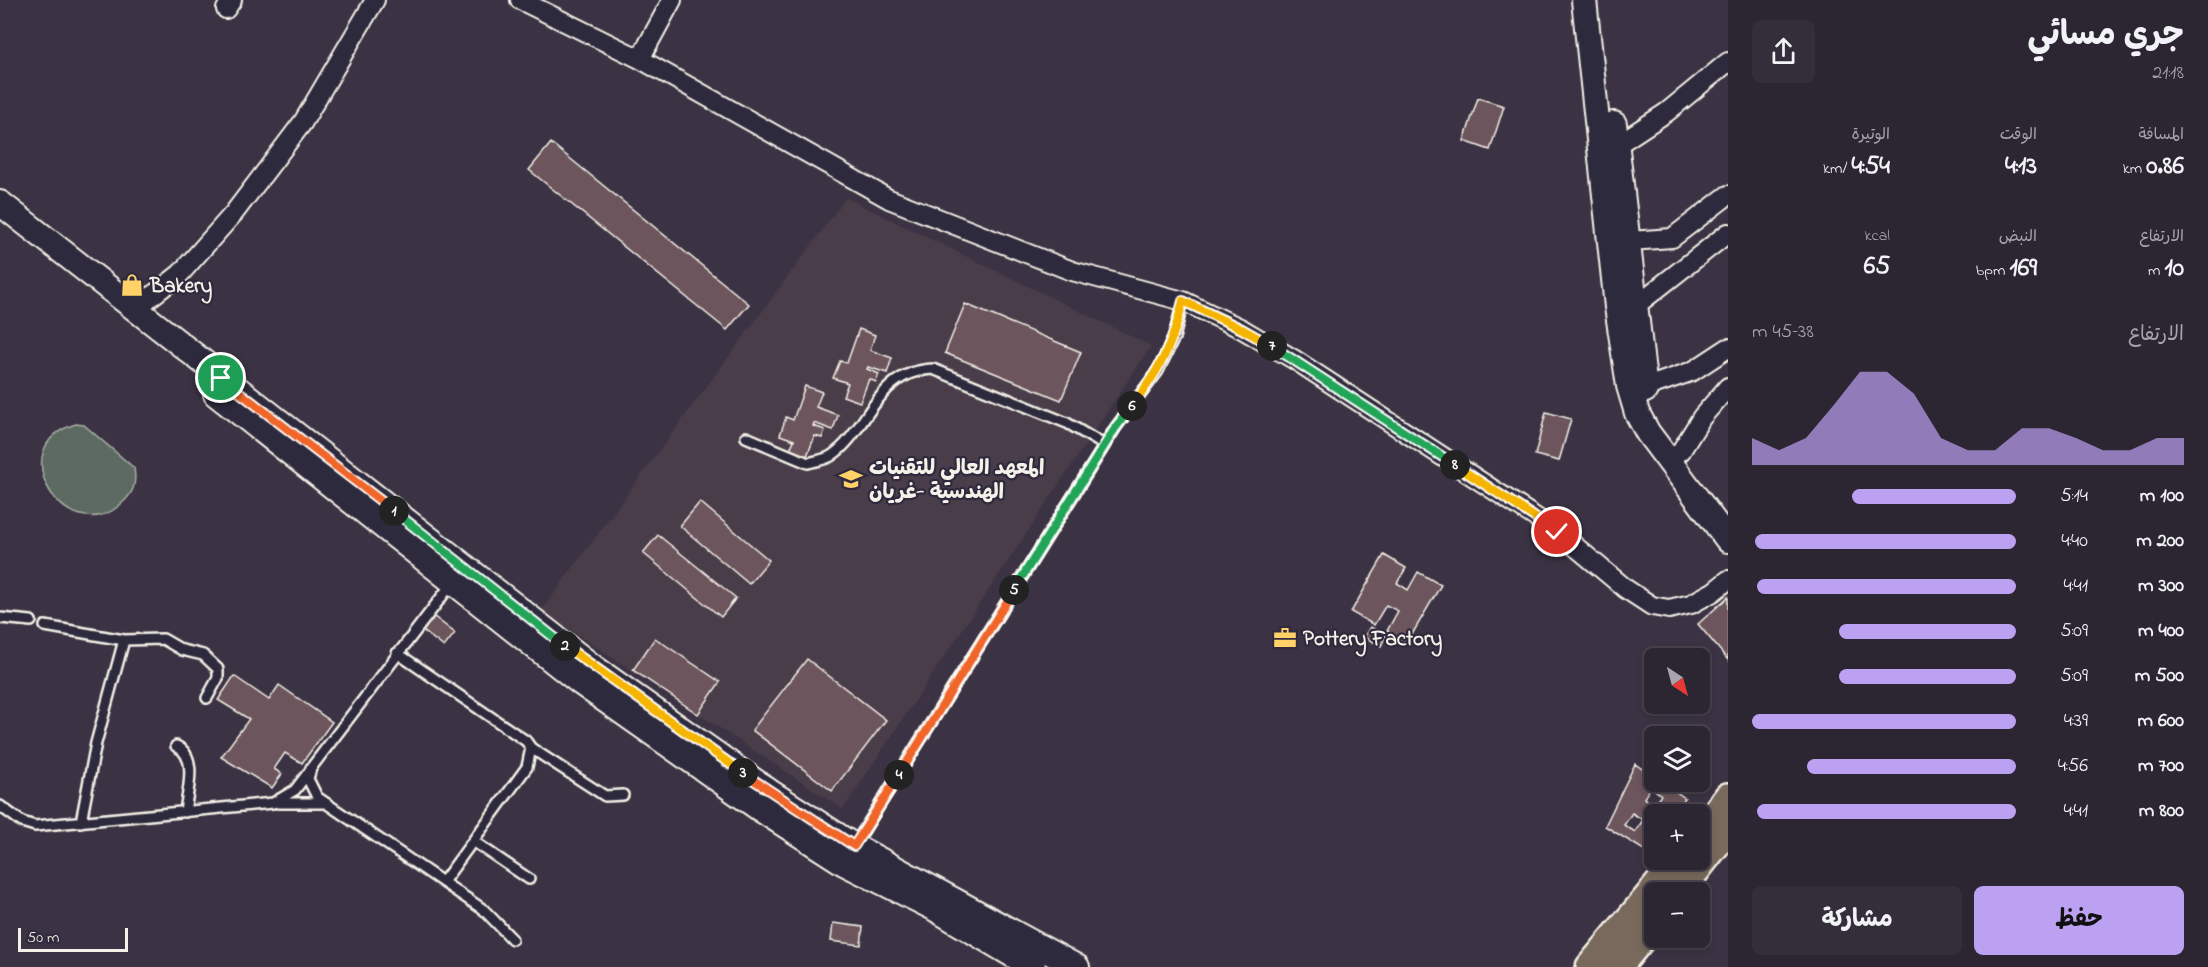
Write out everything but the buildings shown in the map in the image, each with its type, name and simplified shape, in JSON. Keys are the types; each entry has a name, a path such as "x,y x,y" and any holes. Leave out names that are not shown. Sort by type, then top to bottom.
{"main road":[{"path":"1584,0 1608,147 1619,243 1624,358 1638,390 1660,423 1728,513"},
{"path":"1600,0 1608,147"},
{"path":"0,203 134,310 217,384 453,582 486,596"},
{"path":"0,223 217,384 486,596 593,667 770,792 849,855 936,900 1077,967"},
{"path":"1619,243 1634,307 1638,390 1648,433 1728,540"},
{"path":"1710,820 1728,797"},
{"path":"1590,967 1728,829"},
{"path":"936,900 1033,967"},
{"path":"1618,967 1644,935"}],"street":[{"path":"134,310 180,274 234,213 303,122 375,0"},
{"path":"520,0 640,58 889,199 1072,271 1183,301 1242,329 1295,360 1557,532 1626,589 1652,606 1669,609 1691,604 1713,592 1728,580"},
{"path":"640,58 672,0"},
{"path":"1608,147 1667,112 1728,62"},
{"path":"1619,243 1672,238 1728,195"},
{"path":"1634,307 1728,233"},
{"path":"1638,390 1694,371 1728,348"},
{"path":"1681,451 1702,417 1728,387"}],"lane":[{"path":"849,855 1104,445 1158,371 1174,338 1183,301"},
{"path":"746,437 808,463 831,456 896,381 910,373 933,369 1067,423 1104,445"},
{"path":"273,803 295,790 453,582"},
{"path":"0,618 31,621"},
{"path":"45,626 124,640 163,639 182,650 203,655 218,669 218,678 207,698"},
{"path":"81,822 104,708 124,640"},
{"path":"397,653 605,796 623,795"},
{"path":"176,746 184,751 190,765 185,812"},
{"path":"443,882 526,767 531,747"},
{"path":"311,768 309,785 324,803 484,910 512,939"},
{"path":"0,806 22,822 35,826 273,803 324,803"},
{"path":"473,841 529,879"}],"shaded area":[{"name":"المعهد العالي للتقنيات الهندسية -غريان","path":"846,198 1151,346 843,809 541,611"}],"green space":[{"path":"76,424 84,425 134,468 133,489 128,497 120,505 99,516 80,515 62,505 49,490 42,471 43,452 54,436"}],"place":[{"name":"Bakery","path":"132,285"},
{"name":"المعهد العالي للتقنيات الهندسية -غريان","path":"851,479"},
{"name":"Pottery Factory","path":"1285,638"}],"route":[{"path":"221,378 593,667 770,792 854,846 1116,427 1158,371 1174,338 1183,301 1242,329 1295,360 1557,532"}]}
